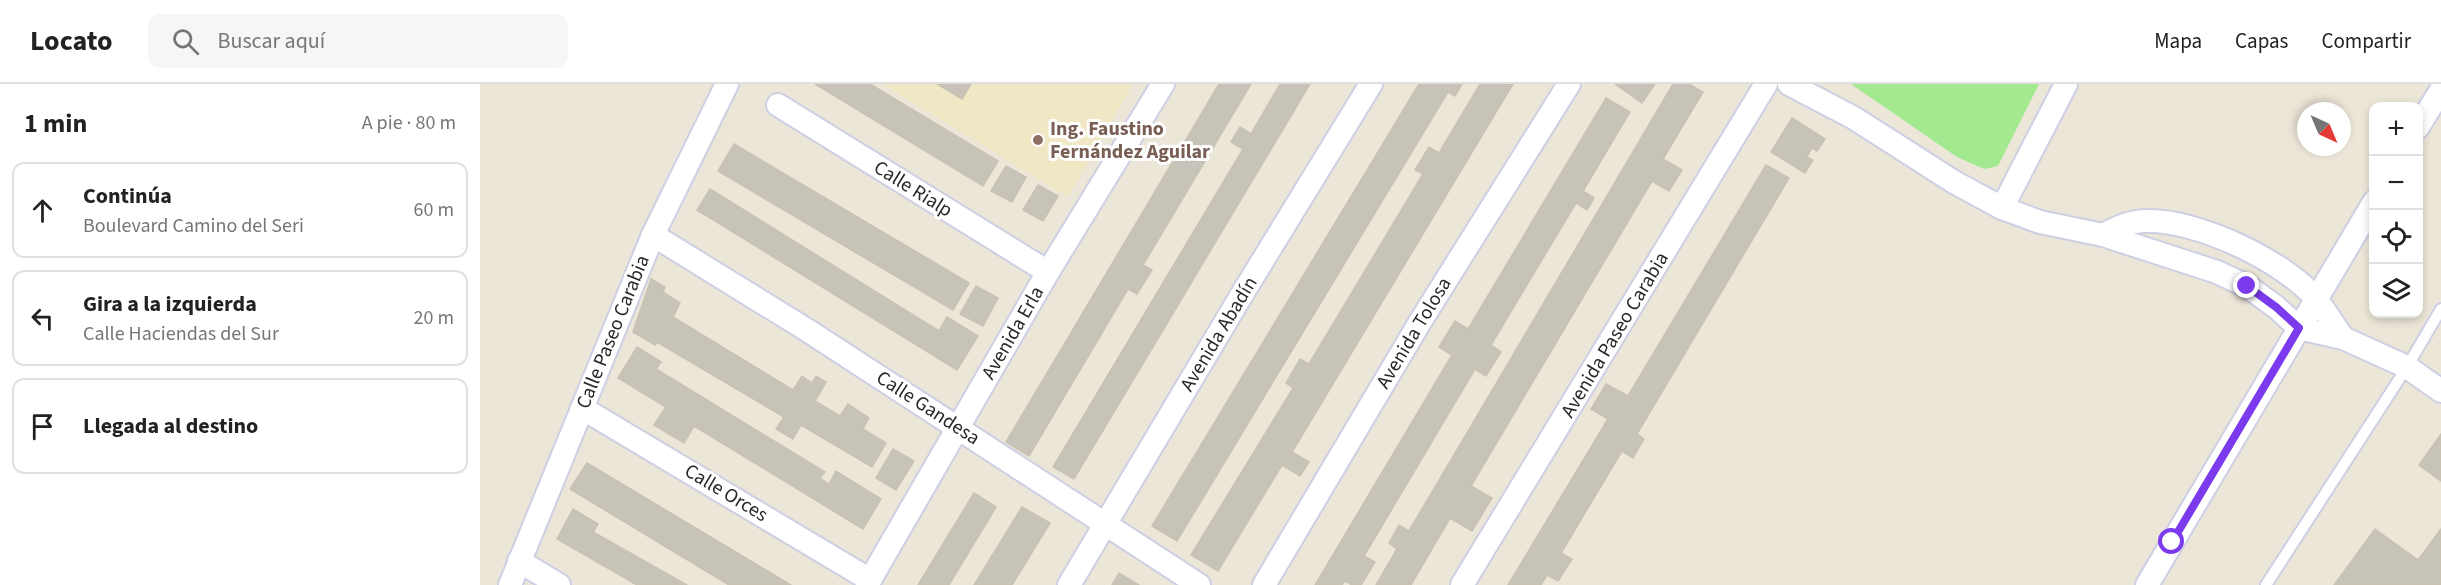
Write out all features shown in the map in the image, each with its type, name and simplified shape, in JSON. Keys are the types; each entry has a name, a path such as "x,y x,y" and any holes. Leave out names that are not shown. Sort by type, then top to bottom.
{"street":[{"name":"Calle Paseo Carabia","path":"510,585 653,235 727,84"},
{"name":"Avenida Erla","path":"868,582 1048,272 1163,84"},
{"name":"Avenida Abadín","path":"1069,585 1244,291 1371,84"},
{"name":"Avenida Tolosa","path":"1264,585 1420,322 1569,84"},
{"name":"Avenida Paseo Carabia","path":"1462,585 1766,84"},
{"path":"1789,84 1854,118 1954,182 2002,208 2040,222 2103,234 2217,272 2247,286 2276,307 2299,328 2343,338 2407,368 2441,391"},
{"path":"2002,208 2066,84"},
{"path":"2423,119 2441,90"},
{"name":"Calle Rialp","path":"778,105 1048,272"},
{"path":"2147,585 2369,209"},
{"path":"2103,234 2127,223 2147,220 2173,224 2208,234 2254,252 2287,273 2316,299 2343,338"},
{"name":"Calle Gandesa","path":"653,235 958,427 1199,585"},
{"name":"Calle Orces","path":"582,408 868,582"},
{"path":"519,561 559,585"}],"lane":[{"path":"2266,585 2407,368 2441,309"}],"shaded area":[{"name":"Ing. Faustino Fernández Aguilar","path":"882,84 1133,84 1068,197"}],"green space":[{"path":"1851,84 2039,84 1998,166 1984,169 1957,157"}],"building":[{"path":"815,84 870,84 998,161 983,186"},
{"path":"937,84 971,84 962,99"},
{"path":"1219,84 1251,84 1143,265 1152,270 1137,294 1128,289 1029,456 1006,442"},
{"path":"1280,84 1310,84 1074,479 1053,467 1243,149 1231,142 1240,127 1251,134"},
{"path":"1419,84 1462,84 1455,96 1448,92 1177,541 1152,526"},
{"path":"1480,84 1513,84 1292,452 1309,462 1300,476 1282,465 1218,571 1191,555 1293,388 1286,383 1300,359 1309,364 1423,174 1415,170 1429,147 1439,153"},
{"path":"1615,84 1655,84 1642,103"},
{"path":"1673,84 1689,84 1703,92 1663,159 1682,170 1669,191 1652,181 1471,486 1492,498 1472,531 1450,518 1411,585 1376,585 1397,549 1389,543 1399,525 1409,531"},
{"path":"1606,98 1630,112 1583,191 1594,198 1587,210 1576,203 1491,345 1501,352 1486,376 1475,369 1364,556 1375,562 1361,585 1352,585 1345,581 1342,585 1315,585 1452,355 1439,347 1455,321 1468,329"},
{"path":"1792,118 1825,139 1817,151 1812,148 1807,157 1813,160 1805,173 1771,152"},
{"path":"734,144 969,283 953,310 718,171"},
{"path":"1766,165 1789,178 1637,434 1644,439 1633,458 1622,451 1561,553 1572,559 1558,581 1547,575 1541,585 1508,585 1608,419 1591,409 1606,384 1628,396"},
{"path":"1006,166 1026,177 1012,202 991,191"},
{"path":"1038,185 1058,196 1043,221 1023,210"},
{"path":"710,189 939,331 947,317 978,336 957,370 697,210"},
{"path":"651,279 665,287 663,292 680,303 673,317 793,390 802,376 812,383 816,376 826,382 815,401 840,416 848,404 869,418 863,429 886,443 872,467 801,425 793,439 776,429 784,417 657,342 655,345 633,332"},
{"path":"976,286 998,298 983,326 960,314"},
{"path":"637,347 661,362 656,369 825,472 820,478 829,484 836,471 881,499 863,529 694,426 684,443 654,425 666,407 618,378"},
{"path":"2441,434 2441,481 2419,465"},
{"path":"893,449 914,461 896,490 876,478"},
{"path":"587,463 791,585 729,585 570,489"},
{"path":"974,493 996,507 949,585 918,585"},
{"path":"1022,507 1050,523 1012,585 974,585"},
{"path":"573,509 598,524 593,532 687,585 637,585 557,539"},
{"path":"2375,529 2418,560 2441,529 2441,585 2334,585"},
{"path":"1119,573 1139,585 1112,585"}],"place":[{"name":"Ing. Faustino Fernández Aguilar","path":"1038,140"}],"route":[{"path":"2172,542 2299,328 2276,307 2247,286"}]}
